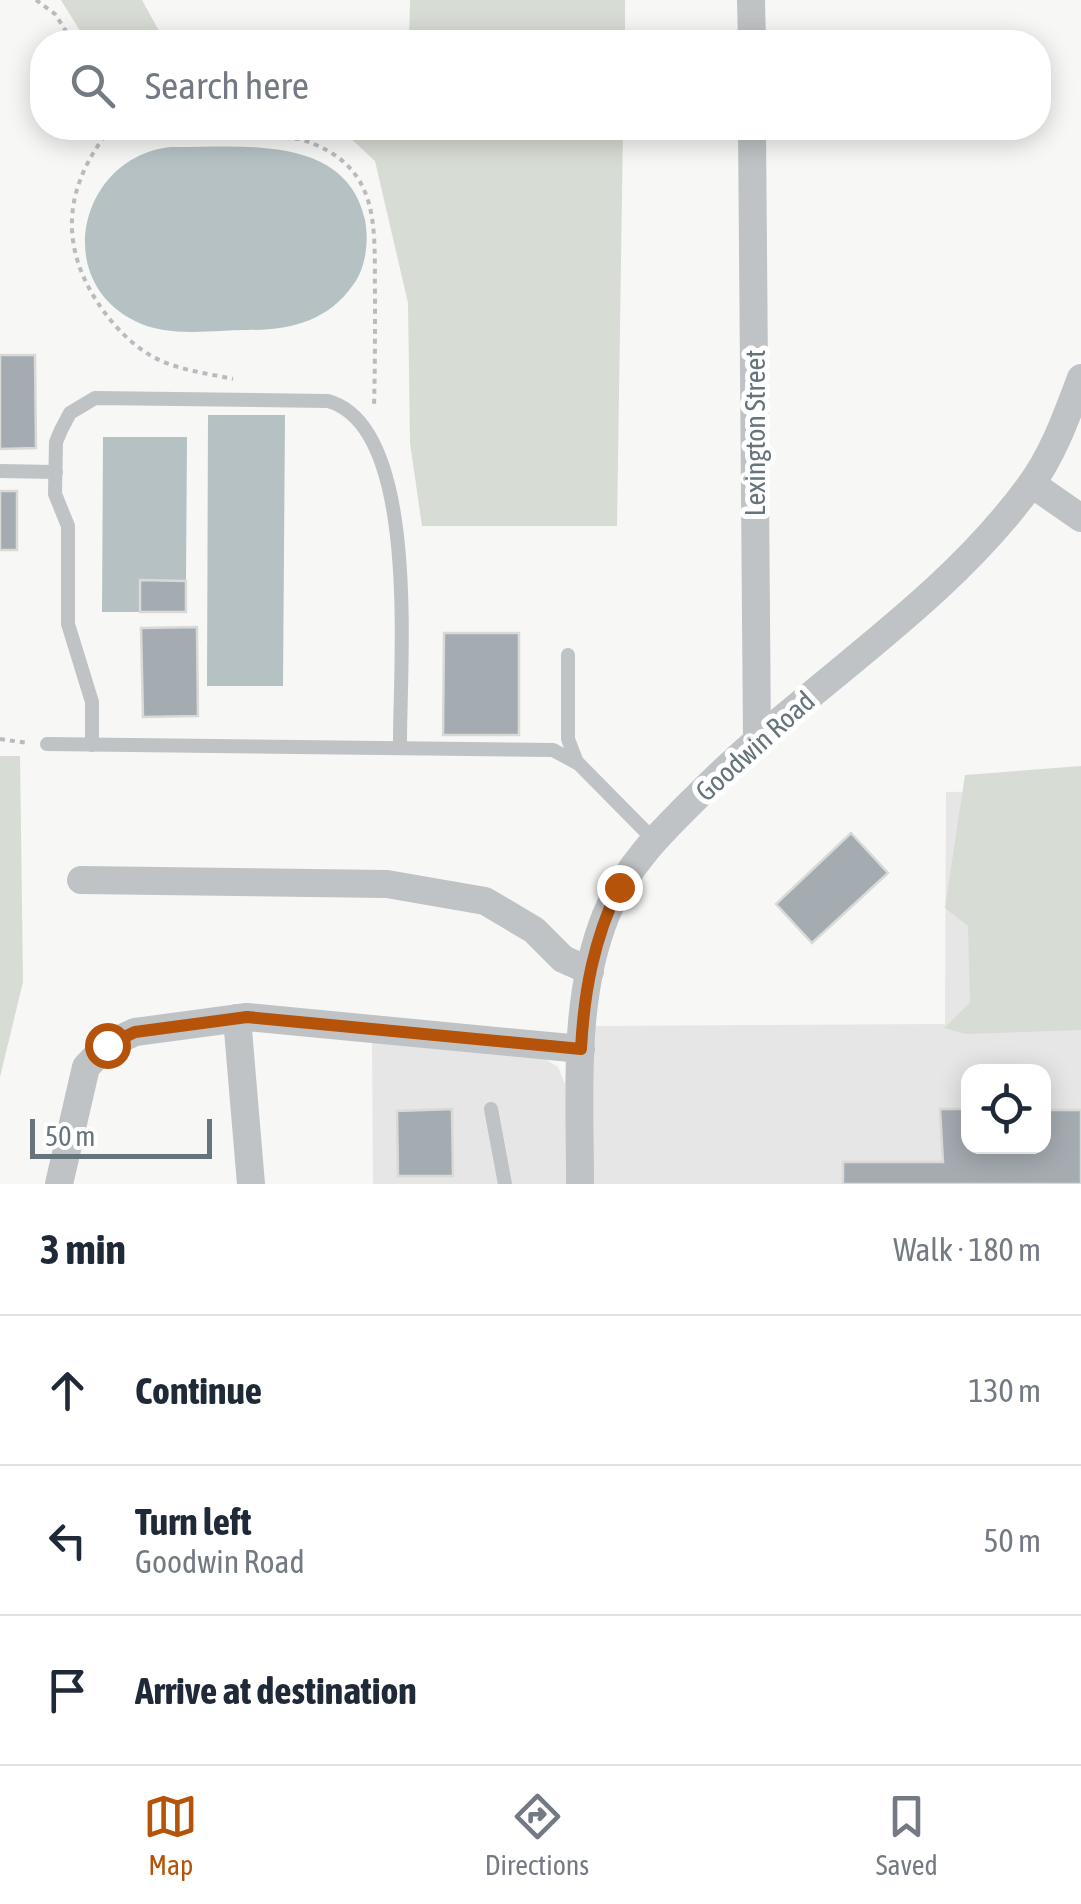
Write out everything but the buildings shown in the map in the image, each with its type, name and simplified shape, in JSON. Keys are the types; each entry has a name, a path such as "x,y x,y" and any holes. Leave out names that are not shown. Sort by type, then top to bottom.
{"street":[{"path":"752,0 752,30"},
{"name":"Lexington Street","path":"752,140 757,739"},
{"name":"Goodwin Road","path":"580,1184 581,1049 590,971 619,887 654,840 757,739 967,561 1032,484 1081,378"},
{"path":"1032,484 1081,518"},
{"path":"81,880 387,884 426,890 485,901 534,930 564,958 590,971"},
{"path":"58,1184 76,1095 86,1067 107,1045 135,1032 237,1018 581,1049"},
{"path":"237,1018 251,1184"}],"lane":[{"path":"92,745 92,702 68,624 68,526 55,494 61,430 70,413 95,398 328,401 358,416 374,440 395,517 400,748"},
{"path":"0,471 56,472"},
{"path":"568,655 568,740 579,764"},
{"path":"47,744 547,749 568,755 579,764 654,840"},
{"path":"491,1110 505,1184"}],"path":[{"path":"36,0 55,14 65,30"},
{"path":"102,140 83,171 75,196 70,239 84,280 108,318 143,350 164,363 235,379"},
{"path":"303,140 324,147 350,168 368,198 377,245 374,440"},
{"path":"0,738 47,744"}],"shaded area":[{"path":"61,0 142,0 158,30 80,30"},
{"path":"410,0 625,0 625,30 409,30"},
{"path":"352,140 623,140 617,526 422,526 410,443 408,303 375,161"},
{"path":"171,147 286,151 313,158 336,172 354,192 367,237 361,271 343,298 332,308 293,326 190,332 148,326 108,302 92,277 85,250 87,222 98,195 115,172 140,155"},
{"path":"208,415 285,415 283,686 207,686"},
{"path":"103,437 187,437 186,581 140,580 140,612 102,612"},
{"path":"0,756 20,756 23,982 0,1077"},
{"path":"1081,766 1081,1030 966,1034 944,1028 970,1003 968,926 945,908 965,775"},
{"path":"1081,790 1081,1184 591,1184 594,1026 945,1024 946,792"},
{"path":"372,1038 545,1059 558,1067 565,1084 566,1184 373,1184"}],"route":[{"path":"107,1045 135,1032 193,1021 247,1017 581,1049 584,1002 596,941 619,887"}]}
